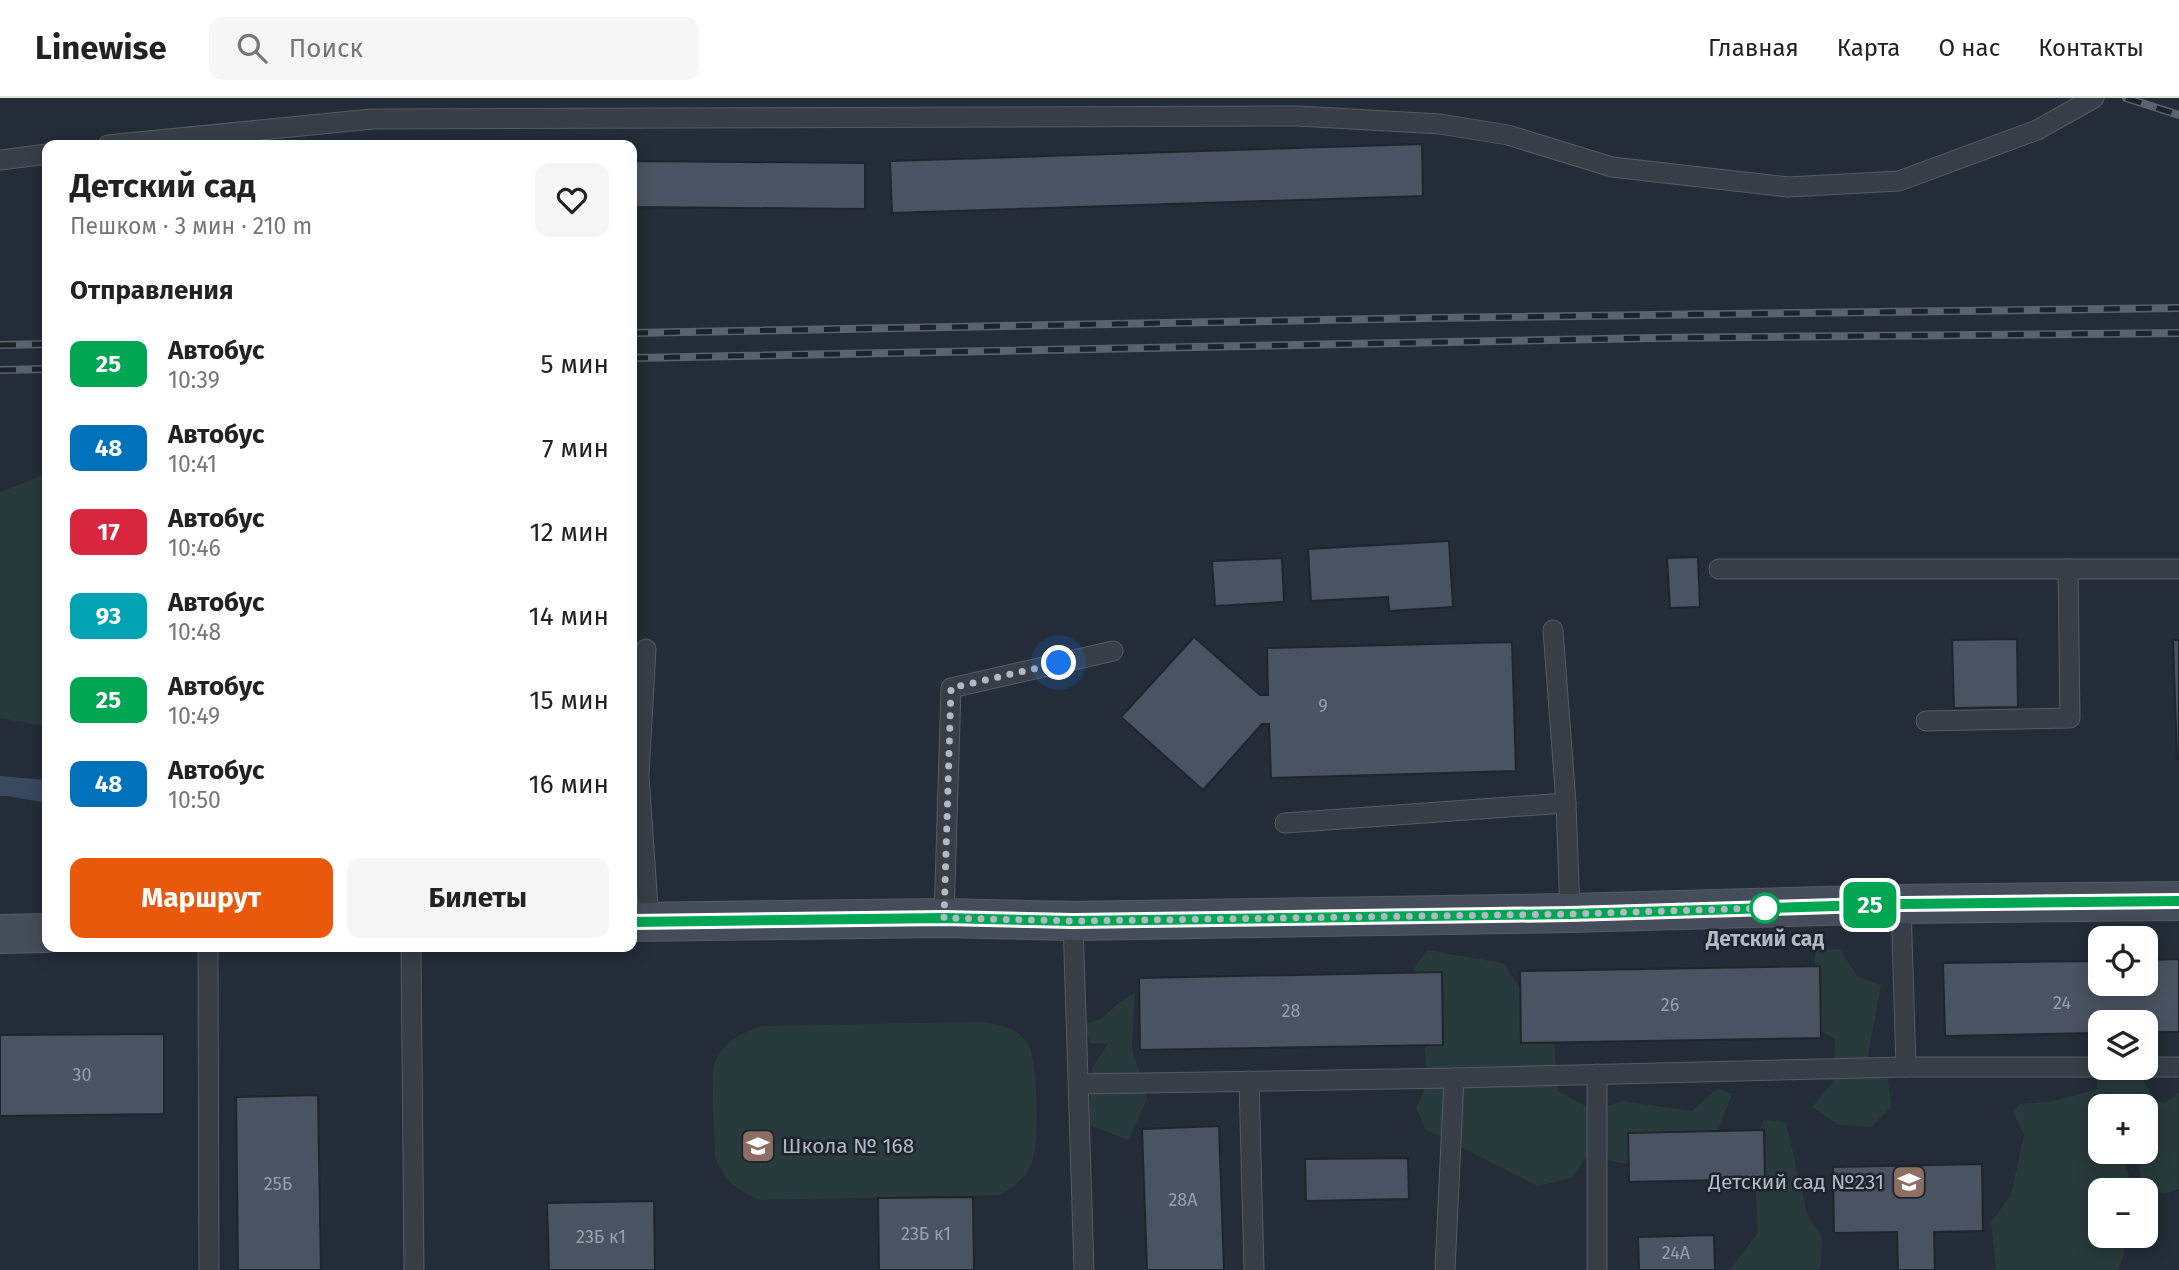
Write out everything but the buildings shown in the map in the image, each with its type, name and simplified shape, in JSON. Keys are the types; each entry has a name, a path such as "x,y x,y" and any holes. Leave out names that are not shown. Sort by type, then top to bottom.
{"street":[{"path":"640,922 944,918 1073,921 2179,901"},
{"path":"0,934 42,933"}],"lane":[{"path":"159,140 372,119 1298,116 1440,124 1507,135 1612,167 1788,187 1899,181 2036,130 2094,98"},
{"path":"0,160 42,154"},
{"path":"1719,569 2179,569"},
{"path":"1926,721 2070,718 2068,569"},
{"path":"1553,630 1566,803 1570,914"},
{"path":"640,922 639,776 646,649"},
{"path":"944,918 951,688 1112,651"},
{"path":"1285,823 1566,803"},
{"path":"1901,904 1906,1068"},
{"path":"1073,921 1084,1270"},
{"path":"208,952 209,1270"},
{"path":"411,952 414,1270"},
{"path":"1079,1084 1454,1079 1906,1068 2088,1067"},
{"path":"2158,1067 2179,1067"},
{"path":"1597,1074 1597,1270"},
{"path":"1445,1270 1454,1079"},
{"path":"1249,1081 1254,1270"}],"shaded area":[{"path":"42,476 42,726 0,718 0,492"},
{"path":"1840,949 1857,976 1881,985 1865,1072 1888,1077 1891,1107 1871,1127 1838,1125 1812,1107 1833,1082 1835,1039 1816,1028 1815,950"},
{"path":"1427,950 1503,963 1554,1039 1558,1091 1593,1110 1623,1101 1692,1111 1718,1088 1732,1094 1708,1157 1659,1170 1587,1156 1572,1178 1538,1186 1425,1129 1416,1108 1427,1083 1422,996 1413,970"},
{"path":"1135,992 1132,1048 1147,1099 1128,1140 1089,1125 1092,1068 1108,1044 1090,1043 1084,1025 1101,1019"},
{"path":"977,1022 999,1025 1019,1034 1029,1046 1034,1070 1037,1124 1034,1155 1022,1179 1001,1195 760,1200 733,1184 719,1166 715,1158 715,1062 729,1043 747,1031 762,1026"},
{"path":"2097,1080 2144,1080 2151,1094 2088,1094 2088,1164 2125,1164 2130,1178 2088,1178 2088,1248 2124,1248 2118,1270 1996,1270 1991,1222 2011,1195 2024,1135 2013,1112 2020,1104 2054,1101 2097,1089"},
{"path":"2179,1092 2179,1189 2165,1194 2158,1190 2158,1178 2141,1178 2139,1164 2158,1164 2158,1100 2165,1103"},
{"path":"1764,1120 1786,1122 1807,1214 1822,1238 1819,1270 1730,1270 1758,1232 1753,1145"}],"water":[{"path":"0,776 42,780 42,802 0,796"}],"railway":[{"path":"2126,98 2179,115"},
{"path":"637,333 2179,308"},
{"path":"637,358 1655,338 2179,333"},
{"path":"0,345 42,344"},
{"path":"0,370 42,369"}],"bus line":[{"name":"25","path":"637,922 944,918 1073,921 2179,901"}],"place":[{"name":"Детский сад","path":"1765,908"},
{"name":"Школа № 168","path":"758,1146"},
{"name":"Детский сад №231","path":"1909,1182"}],"route":[{"path":"1059,663 951,688 944,918 1073,921 1570,914 1765,908"}]}
